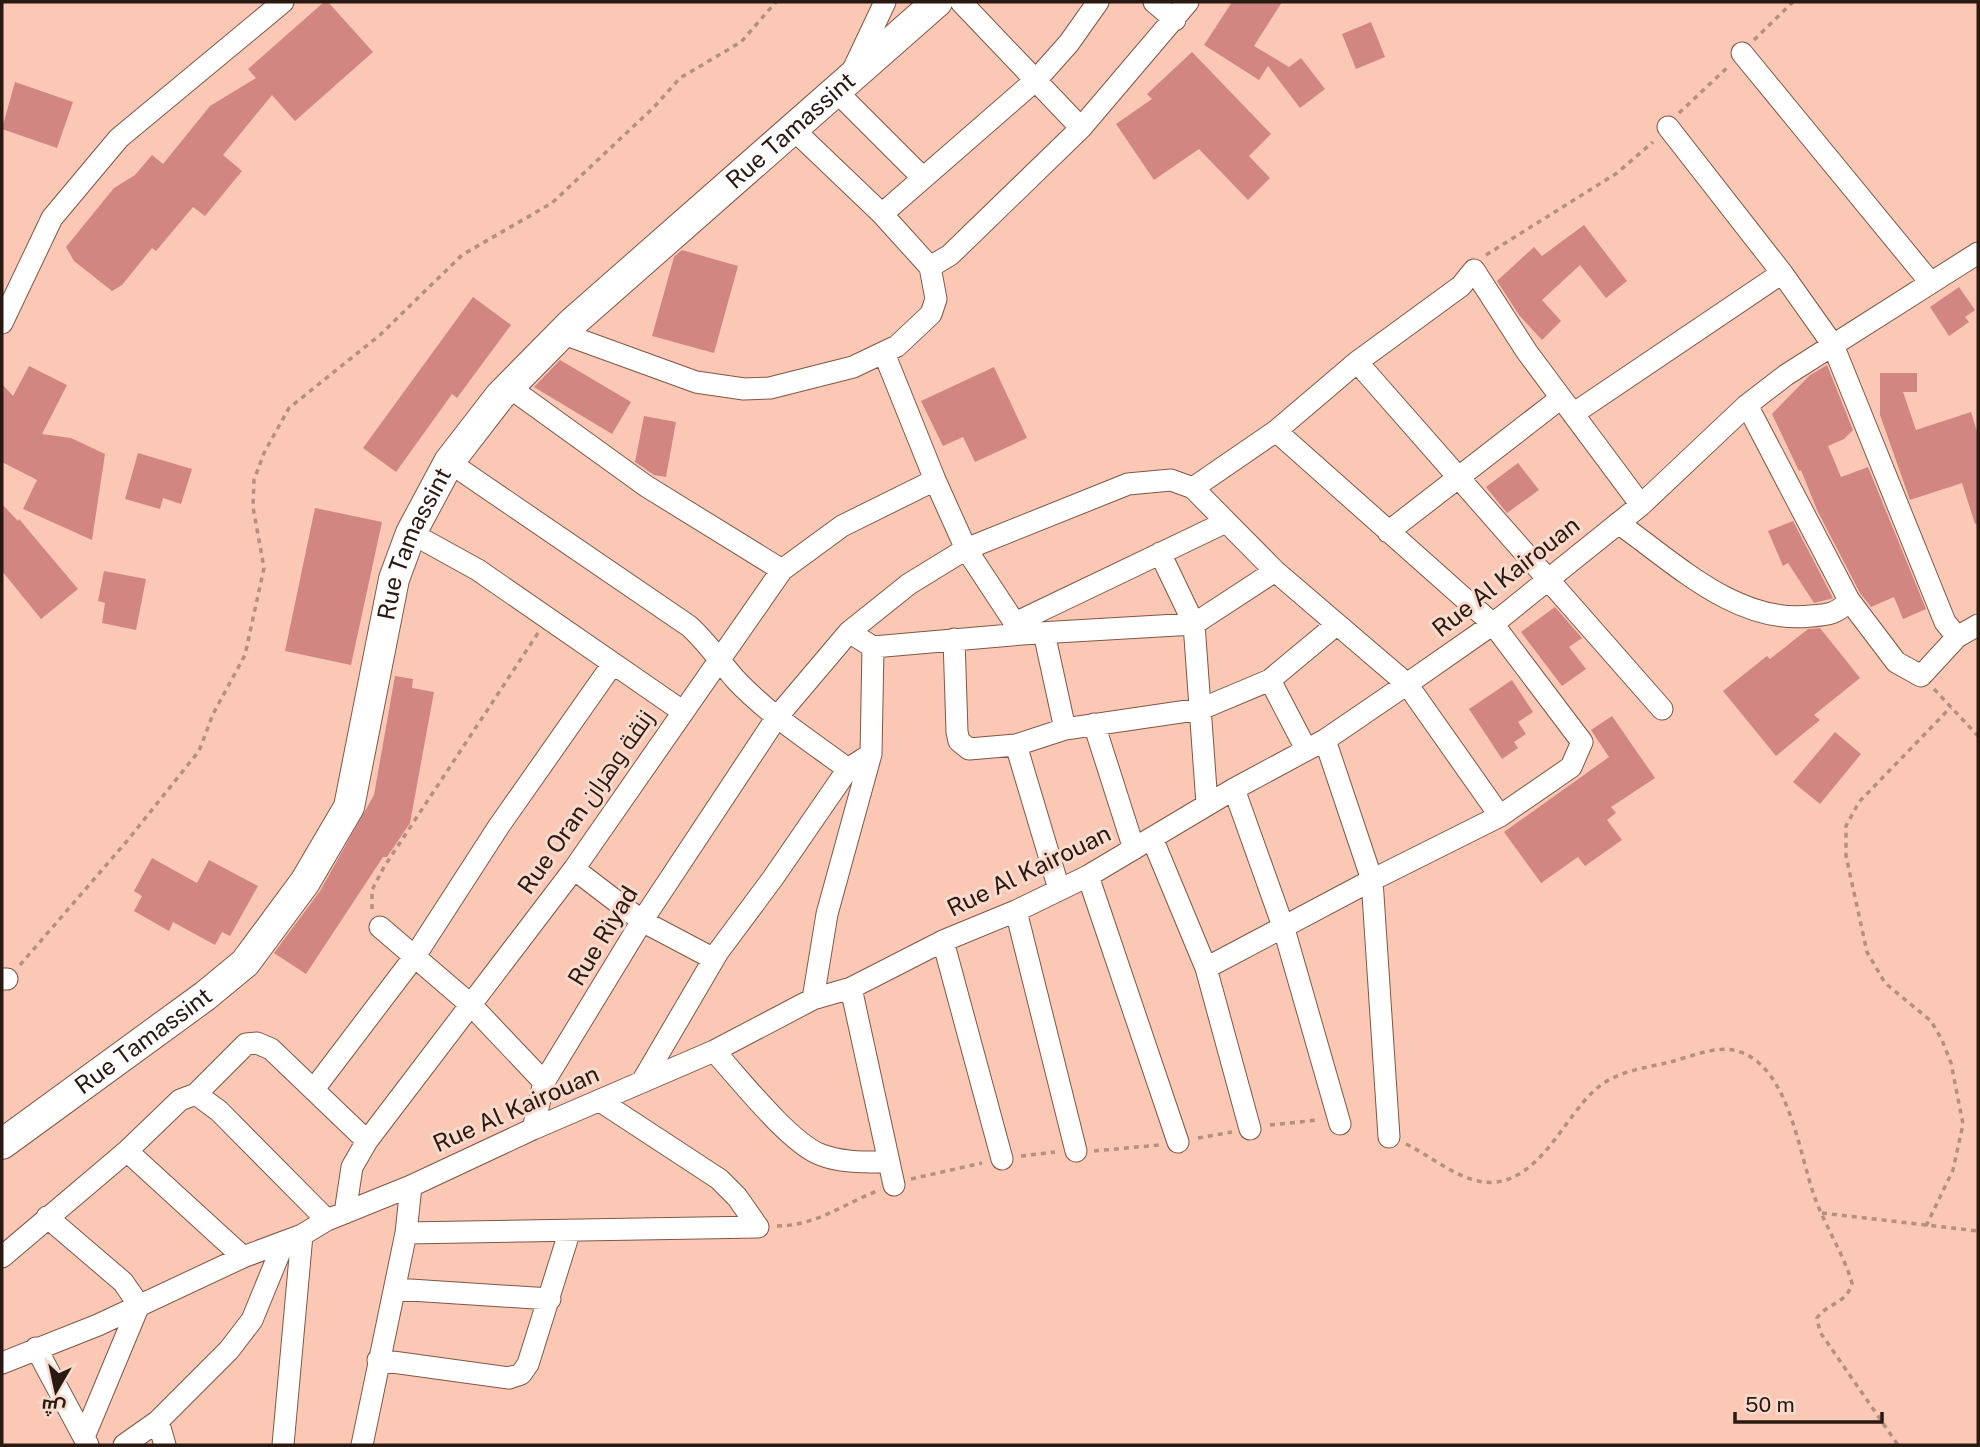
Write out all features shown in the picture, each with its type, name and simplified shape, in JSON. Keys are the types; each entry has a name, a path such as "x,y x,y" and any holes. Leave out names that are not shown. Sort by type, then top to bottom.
{"main road":[{"name":"Rue Tamassint","path":"2,1144 205,996 245,963 305,883 349,807 394,579 411,533 449,462 509,387 562,334 937,2"}],"street":[{"path":"2,323 52,218 119,138 283,2"},
{"path":"885,2 842,86 923,178"},
{"path":"961,2 1081,128"},
{"path":"882,215 1037,79 1069,43 1098,2"},
{"path":"1153,2 1175,20"},
{"path":"930,267 950,255 1081,128 1188,2"},
{"path":"1742,53 1930,282"},
{"path":"1668,127 1782,273 1833,345 1945,622 1957,637"},
{"path":"562,334 696,382 715,387 744,389 769,388 853,367 897,346 931,314 936,299 930,267 882,215 793,129"},
{"name":"Rue Al Kairouan","path":"2,1363 98,1325 243,1257 293,1239 336,1216 411,1186 533,1129 714,1051 813,999 851,988 943,941 1016,911 1088,876 1207,804 1325,740 1493,624 1641,505 1747,405 1786,374 1978,253"},
{"path":"1500,816 1407,684 1275,571 1193,488 1276,430 1357,362 1461,286 1474,270 1567,406 1641,505"},
{"path":"1388,532 1456,477 1782,273"},
{"path":"884,353 966,549 1018,629 1044,634 1194,624 1275,571"},
{"path":"1357,362 1456,477 1549,577 1662,709"},
{"path":"509,387 646,486 782,570"},
{"path":"1747,405 1849,600 1896,662 1921,676 1957,637 1978,625"},
{"path":"1206,968 1500,816 1571,767 1582,742 1493,624 1276,430"},
{"path":"449,462 689,626 723,660 735,679 777,717 848,769"},
{"name":"Rue Oran زنقة وهران","path":"336,1216 352,1167 367,1141 574,869 682,711 723,660 782,570 842,526 935,480"},
{"name":"Rue Riyad","path":"533,1129 544,1083 642,921 777,717 849,632 909,584 966,549 1128,484 1171,481 1193,488"},
{"path":"849,632 873,647 1018,629 1226,522"},
{"path":"1618,523 1728,600 1761,612 1801,618 1832,614 1849,600"},
{"path":"411,533 478,570 546,620 682,711"},
{"path":"1160,554 1194,624 1207,804"},
{"path":"954,639 959,741 969,749 1016,744 1065,729 1094,724 1201,709 1270,680 1336,625"},
{"path":"1044,634 1065,729"},
{"path":"813,999 827,914 871,754 873,647"},
{"path":"314,1089 415,956 499,826 612,665"},
{"path":"1270,680 1306,749"},
{"path":"1094,724 1143,844 1206,968 1250,1129"},
{"path":"1325,740 1372,880 1389,1137"},
{"path":"1016,744 1059,889"},
{"path":"643,1080 713,959 848,769 871,754"},
{"path":"1234,789 1284,929 1340,1124"},
{"path":"574,869 642,921 713,959"},
{"path":"1088,876 1178,1142"},
{"path":"1016,911 1076,1151"},
{"path":"380,927 471,1005 544,1083"},
{"path":"943,941 1002,1159"},
{"path":"851,988 894,1185"},
{"path":"2,1257 127,1151 180,1100 196,1094 246,1044 257,1043 271,1049 367,1141"},
{"path":"714,1051 788,1131 816,1153 834,1159 889,1162"},
{"path":"196,1094 219,1111 336,1216"},
{"path":"600,1101 719,1179 737,1197 758,1227"},
{"path":"127,1151 243,1257"},
{"path":"362,1445 406,1233 411,1186"},
{"path":"47,1217 123,1282 139,1305 86,1441"},
{"path":"406,1233 758,1227"},
{"path":"378,1360 509,1378 521,1374 528,1364 570,1230"},
{"path":"124,1445 158,1421 206,1375 252,1320 293,1239"},
{"path":"283,1445 293,1239"},
{"path":"395,1289 550,1299"},
{"path":"36,1348 86,1441"},
{"path":"158,1421 165,1445"}],"path":[{"path":"5,979 119,851 199,751 213,714 245,655 264,568 253,507 254,480 264,453 289,408 380,335 463,255 552,203 654,107 680,78 741,42 776,2"},
{"path":"1474,270 1485,256 1636,160 1668,127"},
{"path":"380,927 372,910 372,890 384,867 546,620"},
{"path":"1921,676 1978,736"},
{"path":"1926,1226 1953,1170 1963,1124 1951,1063 1931,1021 1885,983 1867,952 1846,856 1846,826 1859,802 1951,707"},
{"path":"1389,1137 1480,1182 1500,1181 1521,1172 1535,1160 1598,1087 1625,1072 1721,1049 1739,1051 1758,1064 1778,1087 1793,1119 1814,1196 1852,1283 1850,1292 1840,1303 1822,1311 1817,1318 1820,1332 1898,1445"},
{"path":"758,1227 796,1226 894,1185 1002,1159 1076,1151 1129,1149 1296,1121 1323,1120 1340,1124"},
{"path":"1822,1213 1978,1231"}],"building":[{"path":"324,2 328,2 373,52 295,121 272,95 223,155 242,171 205,216 193,207 156,251 152,248 122,285 112,291 74,261 66,247 114,188 135,175 152,155 163,164 210,106 256,78 248,69"},
{"path":"1232,2 1282,2 1254,46 1289,67 1301,58 1325,89 1300,108 1268,66 1259,80 1204,45"},
{"path":"1371,22 1385,57 1356,69 1342,34"},
{"path":"1192,52 1271,134 1249,156 1270,178 1248,200 1199,149 1154,180 1116,124 1152,99 1147,94"},
{"path":"15,82 73,102 57,148 2,129"},
{"path":"1584,225 1627,281 1606,298 1580,265 1542,300 1561,321 1542,340 1519,315 1497,281 1534,247 1542,256"},
{"path":"682,250 738,266 714,353 652,336 674,257"},
{"path":"1959,287 1975,310 1965,317 1969,322 1949,336 1930,307"},
{"path":"473,297 511,325 457,398 452,394 396,472 363,448"},
{"path":"560,360 631,402 612,434 534,387"},
{"path":"1827,365 1853,430 1844,439 1828,446 1841,477 1868,467 1926,609 1903,619 1894,597 1871,607 1860,593 1772,414 1810,375"},
{"path":"29,366 67,385 42,434 71,438 105,454 92,540 23,509 37,480 2,462 2,384 13,396"},
{"path":"994,367 1027,438 975,462 963,437 943,446 921,401"},
{"path":"1880,373 1917,373 1917,392 1903,392 1916,430 1971,412 1978,435 1978,523 1975,524 1962,483 1910,500 1880,415"},
{"path":"644,416 676,422 666,477 654,475 635,462"},
{"path":"138,453 192,469 181,504 163,498 160,509 125,499"},
{"path":"1518,463 1539,490 1507,513 1486,487"},
{"path":"2,504 18,521 19,519 78,589 41,619 2,571"},
{"path":"315,508 382,522 351,665 285,651"},
{"path":"1793,521 1833,598 1814,603 1788,563 1783,566 1768,531"},
{"path":"104,571 146,579 136,630 102,623 105,603 98,601"},
{"path":"1555,607 1582,638 1569,647 1586,669 1562,686 1521,632"},
{"path":"1820,628 1860,678 1814,715 1820,720 1776,756 1723,691 1767,656 1770,659 1808,629"},
{"path":"395,676 413,679 412,688 434,692 410,823 387,857 383,857 306,974 274,953 320,891 374,795"},
{"path":"1512,680 1533,712 1518,722 1526,734 1514,742 1518,748 1502,759 1469,709"},
{"path":"1612,716 1655,778 1611,807 1616,813 1607,820 1622,840 1585,866 1578,857 1541,883 1504,832 1609,757 1591,730"},
{"path":"1835,732 1861,754 1820,804 1793,782"},
{"path":"152,858 197,883 209,860 258,886 230,936 222,932 215,945 173,922 169,931 134,911 142,896 134,891"}]}
